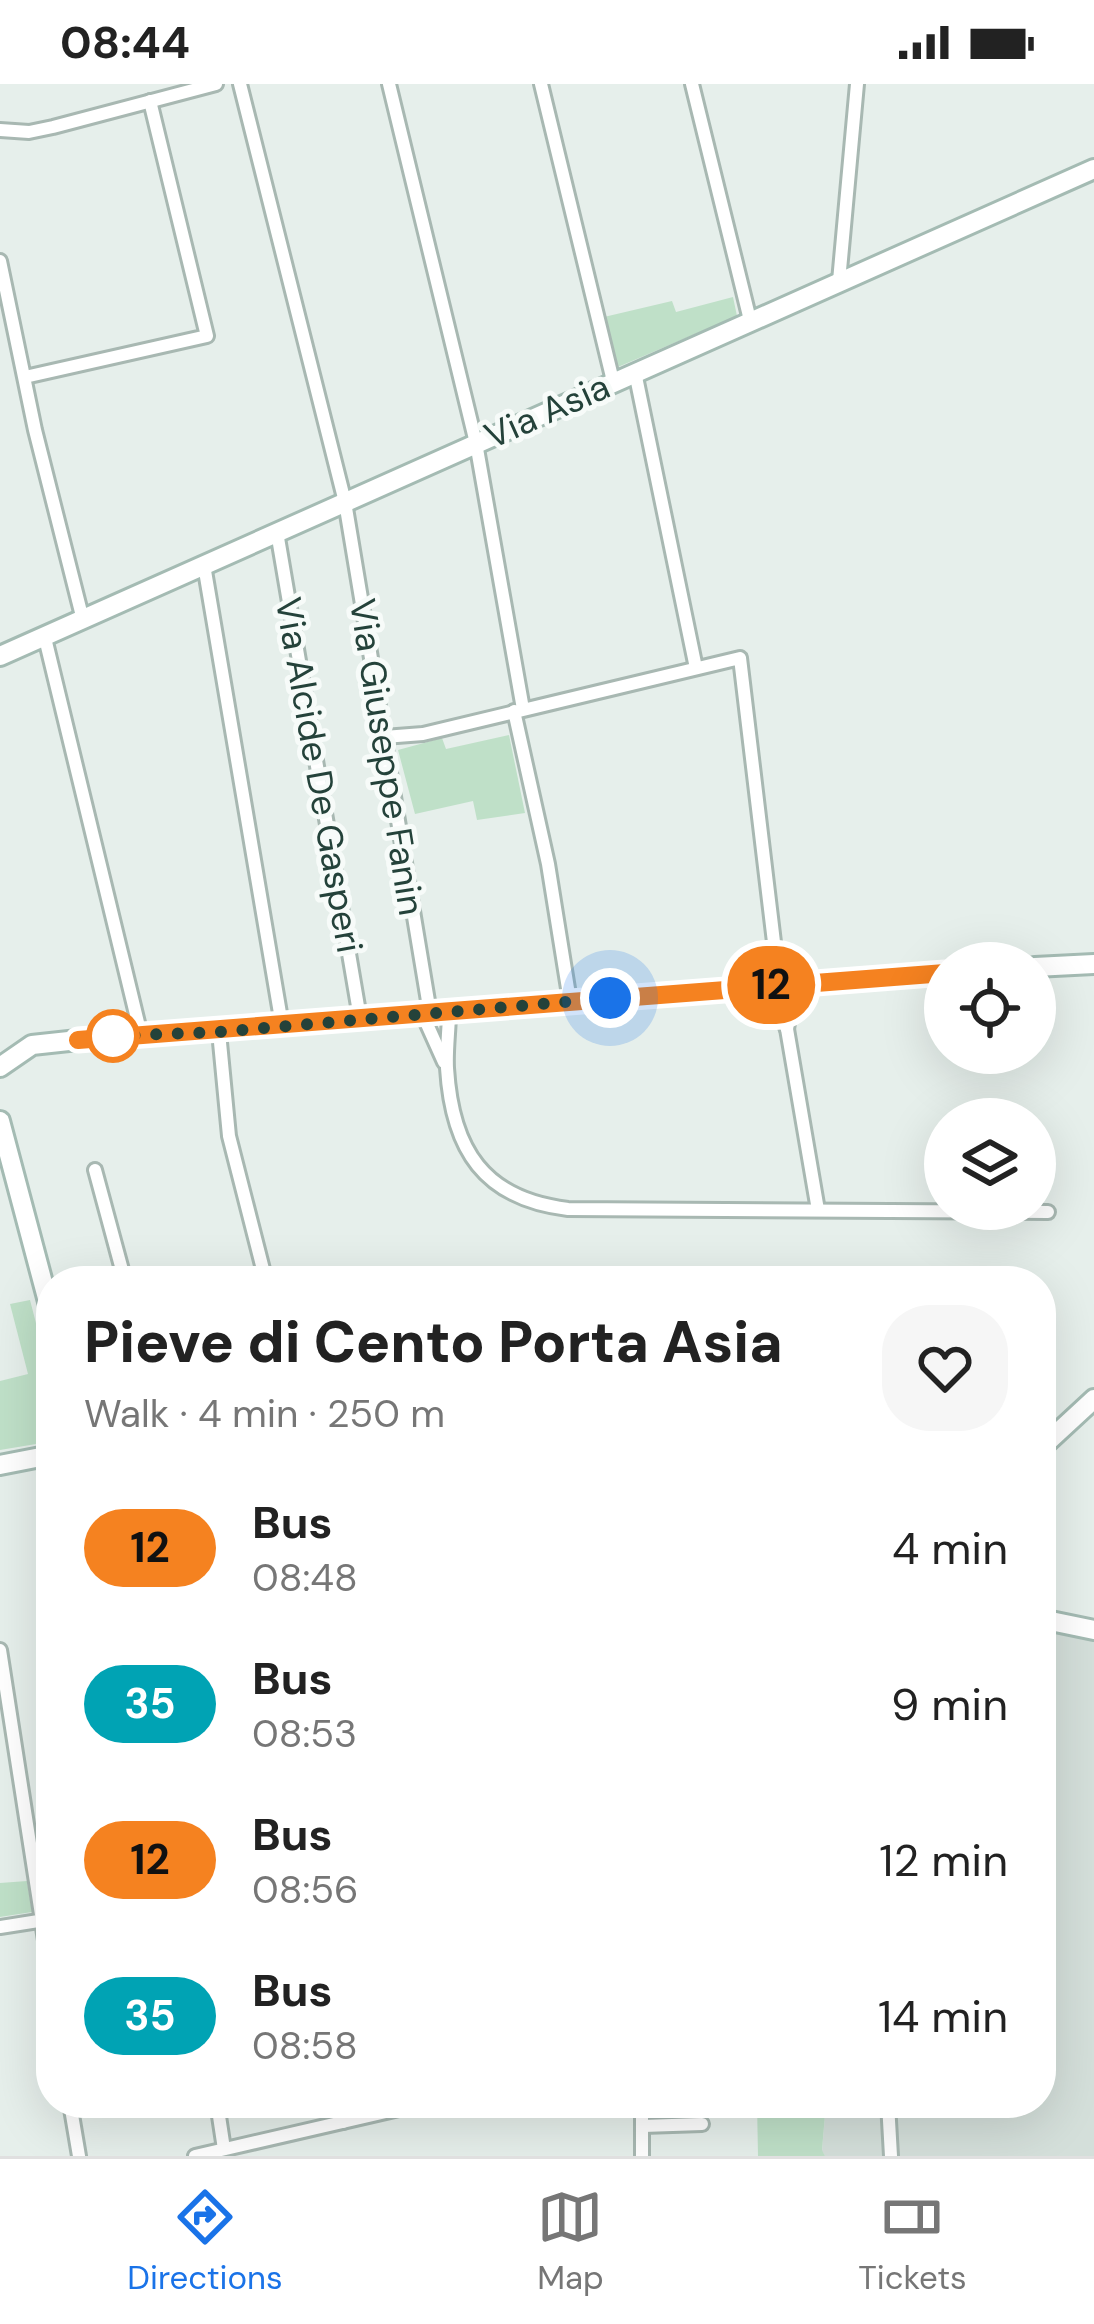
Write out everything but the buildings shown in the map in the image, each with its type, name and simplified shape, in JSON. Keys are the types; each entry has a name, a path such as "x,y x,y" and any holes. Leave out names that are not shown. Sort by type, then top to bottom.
{"street":[{"path":"0,130 29,132 216,84"},
{"name":"Via Giuseppe Fanin","path":"239,84 345,502 434,1012"},
{"path":"388,84 476,443 570,1001"},
{"path":"541,84 613,381"},
{"path":"692,84 750,320"},
{"path":"839,281 856,84"},
{"path":"25,377 207,336 150,101"},
{"name":"Via Asia","path":"0,656 1094,169"},
{"path":"0,261 83,620"},
{"path":"635,372 696,668"},
{"name":"Via Alcide De Gasperi","path":"277,532 360,1018"},
{"path":"204,565 282,1024"},
{"path":"45,638 141,1035"},
{"path":"384,736 422,734 740,658 780,984 818,1210"},
{"path":"1056,967 1094,964"},
{"path":"0,1048 924,974"},
{"path":"780,984 787,1029"},
{"path":"434,1012 460,1135 499,1188 519,1200 568,1209 924,1211"},
{"path":"434,1012 447,1068"},
{"path":"219,1032 229,1136 262,1266"},
{"path":"0,1066 32,1045"},
{"path":"0,1120 39,1266"},
{"path":"94,1170 121,1266"},
{"path":"1056,1434 1094,1399"},
{"path":"0,1465 36,1459"},
{"path":"1056,1622 1094,1630"},
{"path":"0,1650 36,1868"},
{"path":"0,1927 36,1921"},
{"path":"73,2118 79,2156"},
{"path":"219,2118 224,2149"},
{"path":"342,2118 343,2122"},
{"path":"195,2156 360,2118"},
{"path":"642,2156 643,2118"},
{"path":"889,2118 891,2156"},
{"path":"643,2126 702,2124"}],"shaded area":[{"path":"1056,1629 1094,1634 1094,2156 825,2156 825,2118 1056,2118"}],"green space":[{"path":"733,297 737,316 618,367 604,317 672,301 676,312"},
{"path":"509,735 525,813 477,820 473,801 415,814 398,750 442,738 446,749"},
{"path":"30,1300 36,1323 36,1444 0,1450 0,1381 28,1374 10,1304"},
{"path":"27,1881 32,1912 0,1917 0,1883"},
{"path":"757,2118 825,2118 825,2156 758,2156"}],"bus line":[{"name":"12","path":"78,1040 924,974"}],"route":[{"path":"113,1036 219,1032 610,998"}]}
